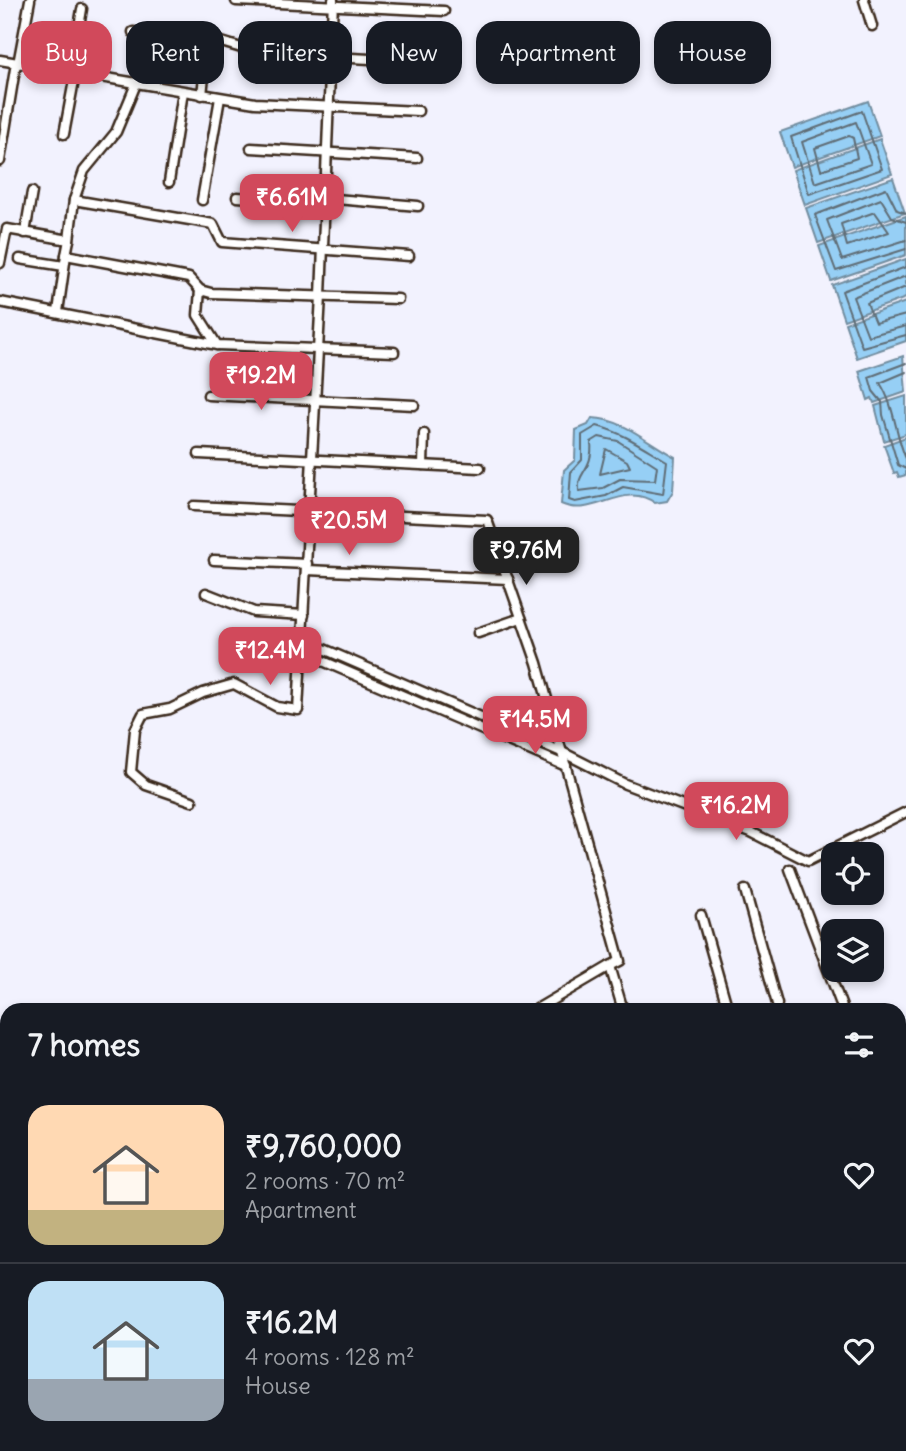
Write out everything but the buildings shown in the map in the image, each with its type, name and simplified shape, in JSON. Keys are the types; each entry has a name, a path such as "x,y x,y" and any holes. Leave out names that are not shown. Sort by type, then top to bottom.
{"street":[{"path":"0,161 30,0"},
{"path":"864,0 872,26"},
{"path":"236,1 333,3 444,11"},
{"path":"332,21 333,3"},
{"path":"80,21 82,9"},
{"path":"0,60 21,64"},
{"path":"112,81 220,98 329,108 418,111"},
{"path":"64,134 72,84"},
{"path":"202,95 203,84"},
{"path":"192,801 146,785 131,772 135,730 139,718 148,712 170,709 203,693 234,684 277,707 298,710 330,84"},
{"path":"58,312 74,201 84,171 116,132 136,85"},
{"path":"169,182 183,92"},
{"path":"202,200 220,98"},
{"path":"251,148 417,158"},
{"path":"25,233 32,192"},
{"path":"237,197 418,206"},
{"path":"74,201 213,224 222,242 409,256"},
{"path":"0,264 7,229 69,240"},
{"path":"66,255 189,278 200,290 398,299"},
{"path":"20,259 64,266"},
{"path":"200,290 198,314 217,345"},
{"path":"0,302 217,345 394,352"},
{"path":"208,395 414,405"},
{"path":"422,465 424,434"},
{"path":"199,454 480,468"},
{"path":"194,506 487,520 564,753 620,961 547,1003"},
{"path":"214,560 508,579"},
{"path":"206,593 254,612 304,615"},
{"path":"478,633 521,618"},
{"path":"303,640 564,753 625,784 751,832 808,861 906,812"},
{"path":"302,652 566,766"},
{"path":"427,705 431,695"},
{"path":"790,869 840,1003"},
{"path":"745,890 777,1003"},
{"path":"701,915 726,1003"},
{"path":"610,966 621,1003"}],"water":[{"path":"868,101 880,136 792,167 780,132"},
{"path":"880,139 892,174 805,205 793,170"},
{"path":"893,178 905,213 818,243 806,208"},
{"path":"906,216 906,255 831,281 819,246"},
{"path":"906,259 906,298 844,320 832,285"},
{"path":"906,302 906,341 857,358 845,323"},
{"path":"903,356 906,392 874,403 872,398 868,400 859,371"},
{"path":"906,396 906,434 884,441 875,406"},
{"path":"592,418 604,419 625,427 675,457 673,491 667,501 655,503 643,497 631,496 585,507 561,504 564,470 575,460 576,430 588,425"},
{"path":"906,437 906,475 899,477 897,472 894,473 884,445"}]}
